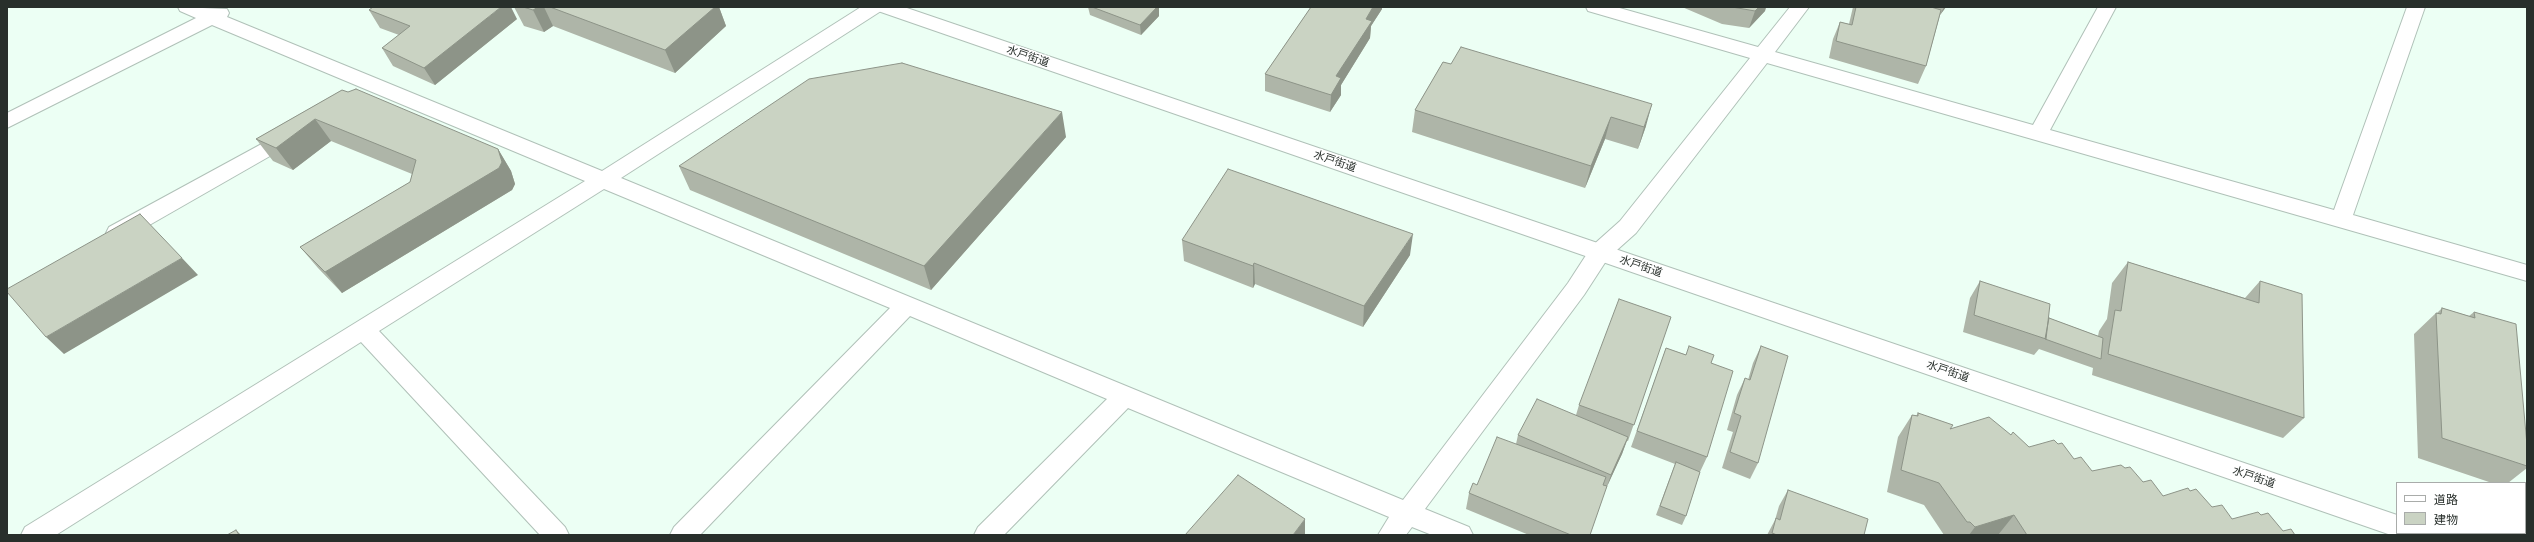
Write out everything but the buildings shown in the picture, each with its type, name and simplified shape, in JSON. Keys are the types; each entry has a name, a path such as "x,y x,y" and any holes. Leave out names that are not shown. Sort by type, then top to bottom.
{"main road":[{"path":"187,7 221,12 378,86 1460,535"},
{"path":"34,535 604,179 874,7"},
{"name":"水戸街道","path":"885,7 2396,526"},
{"path":"1595,7 2527,272"},
{"path":"1391,535 1576,289 1600,252 1628,227 1800,7"},
{"path":"2038,133 2107,7"},
{"path":"2341,218 2416,7"},
{"path":"7,121 221,12"},
{"path":"357,98 378,86"},
{"path":"103,241 309,125"},
{"path":"683,535 810,408 906,306"},
{"path":"363,329 556,535"},
{"path":"987,535 1125,396"}]}
